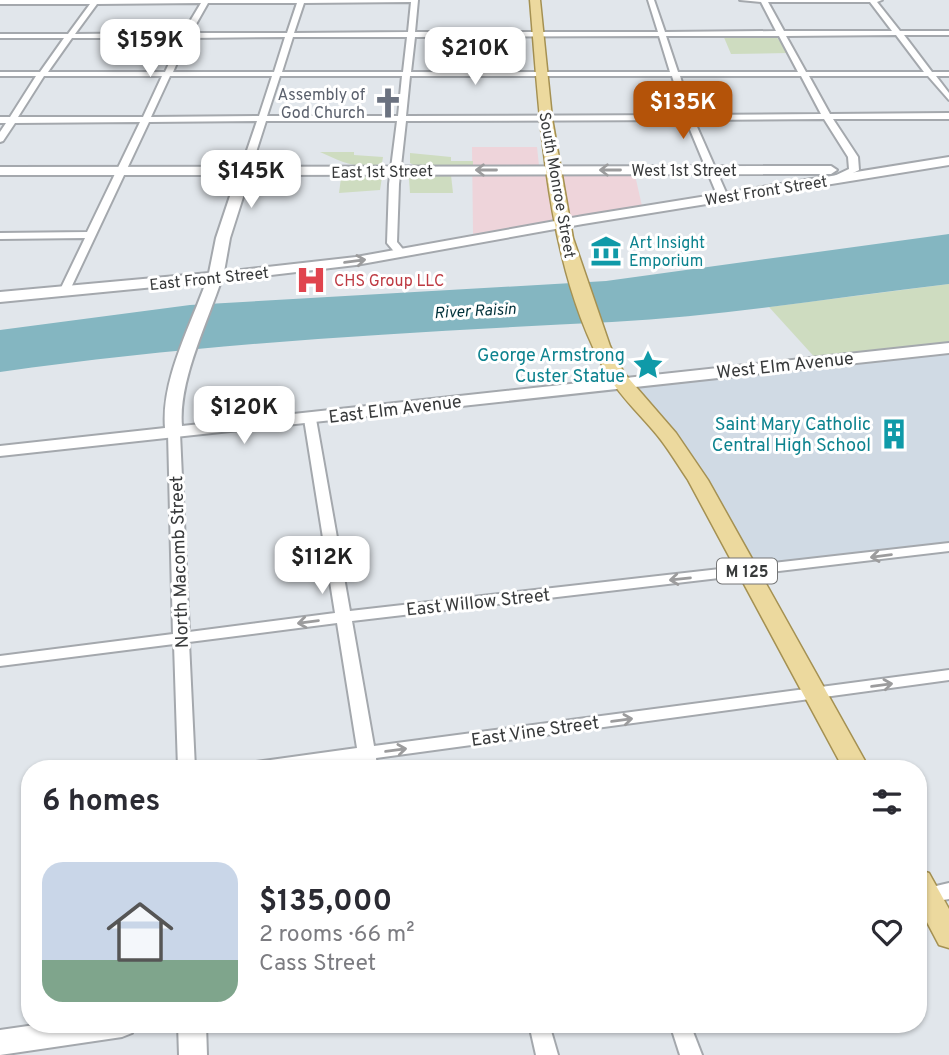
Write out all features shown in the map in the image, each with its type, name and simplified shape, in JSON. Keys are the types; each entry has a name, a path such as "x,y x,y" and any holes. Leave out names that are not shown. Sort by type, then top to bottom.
{"main road":[{"name":"South Monroe Street","path":"534,0 546,118 564,224 577,279 593,325 622,384"},
{"name":"M 125","path":"622,384 683,456 852,760"},
{"path":"928,891 949,936"}],"street":[{"path":"0,2 414,0 391,243 401,253"},
{"path":"651,0 689,117 723,197"},
{"path":"744,0 879,0"},
{"path":"763,0 827,117 853,157 854,170 833,180"},
{"path":"872,0 896,34 949,98"},
{"path":"0,139 42,74 73,36 96,1"},
{"path":"64,292 120,171 206,1"},
{"path":"245,171 301,1"},
{"path":"0,36 949,33"},
{"path":"0,74 949,74"},
{"path":"0,120 949,116"},
{"name":"West Front Street","path":"583,220 949,161"},
{"name":"West 1st Street","path":"555,170 898,169"},
{"name":"East 1st Street","path":"0,171 555,170"},
{"name":"North Macomb Street","path":"186,760 172,411 204,300 215,278 245,171"},
{"name":"East Front Street","path":"0,297 215,278 401,253 583,220"},
{"path":"0,236 90,235"},
{"name":"West Elm Avenue","path":"622,384 949,348"},
{"name":"East Elm Avenue","path":"0,451 622,384"},
{"path":"310,419 368,760"},
{"name":"East Willow Street","path":"0,661 343,617 949,547"},
{"name":"East Vine Street","path":"375,760 949,675"},
{"path":"0,1043 64,1033"},
{"path":"192,1033 193,1055"},
{"path":"541,1033 547,1055"},
{"path":"683,1033 691,1055"}],"shaded area":[{"path":"472,147 537,147 540,175 635,175 642,206 473,234"},
{"path":"949,348 949,547 748,572 698,480 622,384"}],"green space":[{"path":"723,35 775,35 789,53 731,54"},
{"path":"320,152 354,152 354,155 383,157 382,163 358,166"},
{"path":"410,153 451,157 451,161 473,161 473,167 418,167 410,163"},
{"path":"347,175 379,175 382,177 380,190 339,193 341,178"},
{"path":"451,175 453,193 410,193 409,178"},
{"path":"949,284 949,348 819,362 769,307"}],"water":[{"name":"River Raisin","path":"949,234 949,284 696,315 229,346 0,372 0,330 190,305 606,281"}],"place":[{"name":"Assembly of God Church","path":"388,103"},
{"name":"Art Insight Emporium","path":"606,251"},
{"name":"CHS Group LLC","path":"311,280"},
{"name":"George Armstrong Custer Statue","path":"648,365"},
{"name":"Saint Mary Catholic Central High School","path":"894,434"}]}
